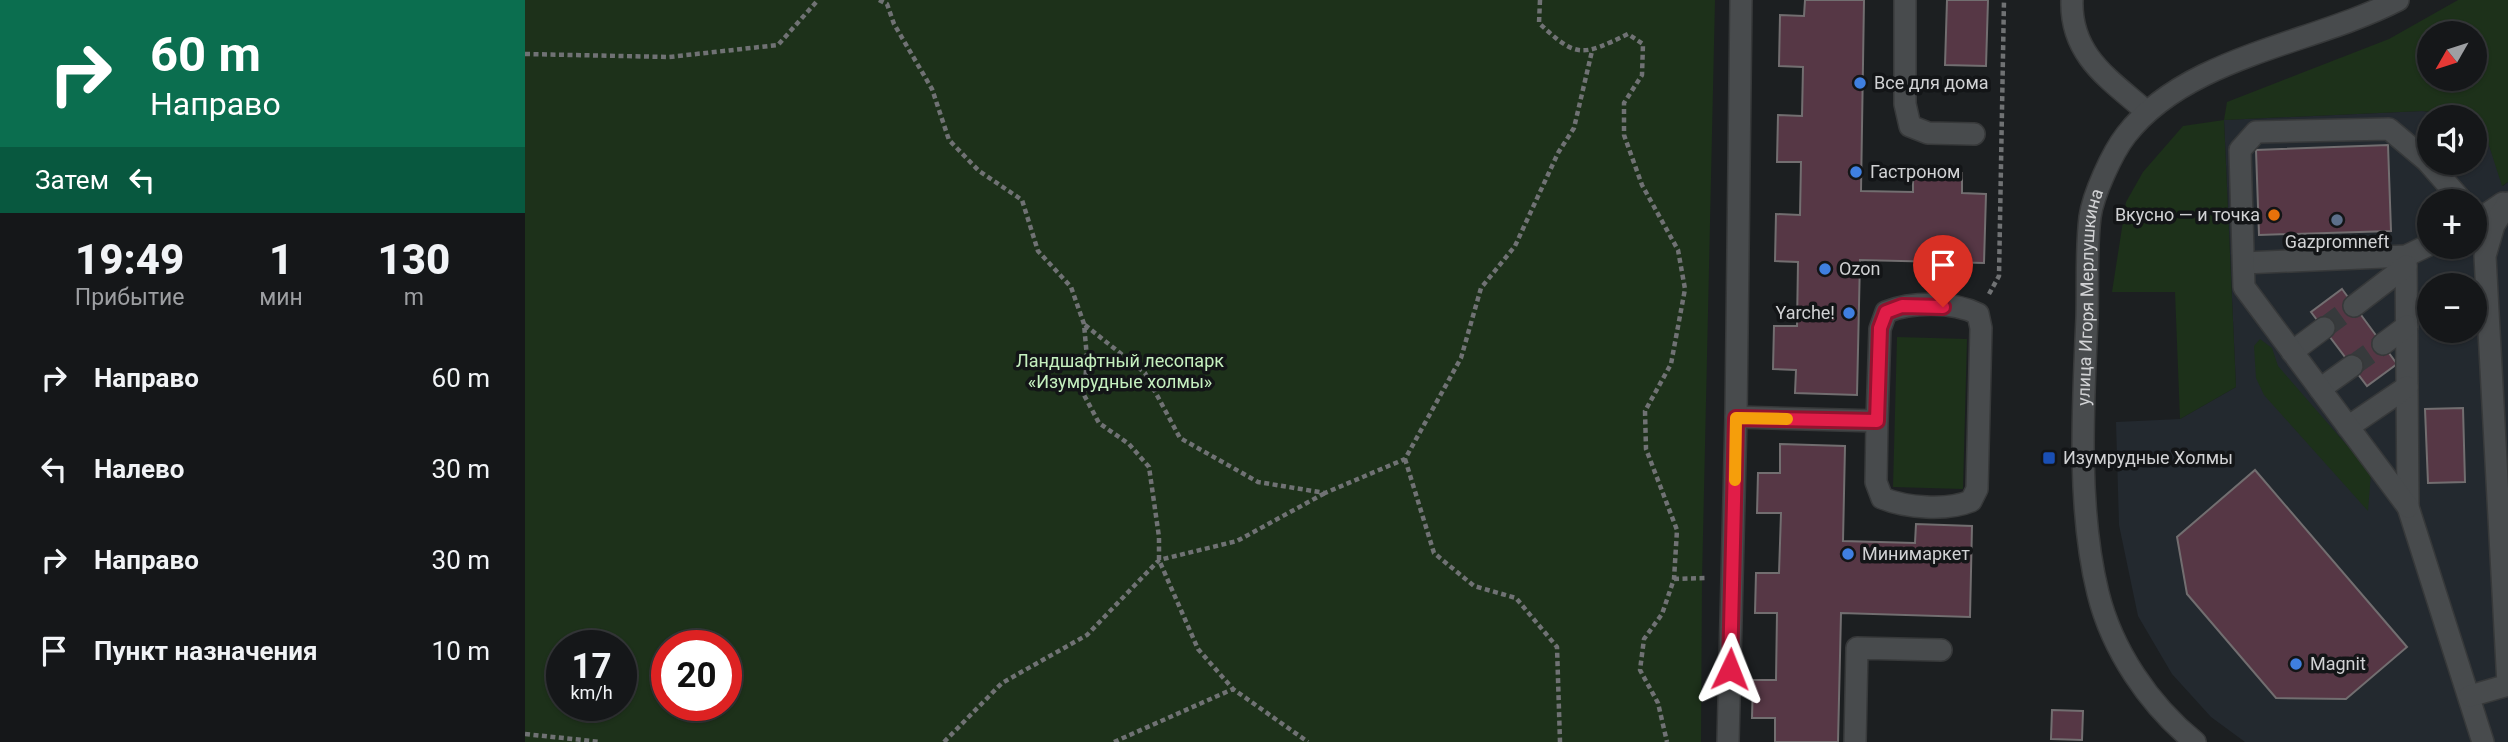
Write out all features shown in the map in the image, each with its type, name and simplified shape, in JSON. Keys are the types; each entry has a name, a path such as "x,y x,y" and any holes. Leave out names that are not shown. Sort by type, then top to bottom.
{"street":[{"path":"1728,742 1736,418 1741,0"},
{"path":"1905,0 1905,104 1910,126 1928,133 1974,134"},
{"path":"2072,0 2077,41 2091,61 2147,112"},
{"name":"улица Игоря Мерлушкина","path":"2195,742 2142,689 2115,638 2098,594 2087,522 2084,384 2091,215 2108,166 2125,136 2147,112 2180,88 2211,72 2377,11 2398,0"},
{"path":"2408,507 2244,287 2240,150 2256,132 2389,129 2427,160 2452,189"},
{"path":"2487,214 2508,201"},
{"path":"2470,696 2508,685 2485,256 2494,225 2508,201"},
{"path":"2354,306 2417,253"},
{"path":"2244,263 2406,261"},
{"path":"2406,261 2408,507 2483,742"},
{"path":"1902,306 1964,307 1977,314 1981,328 1977,489 1971,501 1959,506 1896,504 1882,498 1876,482 1877,421 1880,328 1886,312 1902,306"},
{"path":"2382,344 2407,326"},
{"path":"2292,352 2324,328"},
{"path":"2319,388 2352,366"},
{"path":"2349,427 2407,387"},
{"path":"1736,418 1877,421"},
{"path":"1855,742 1857,648 1941,650"}],"path":[{"path":"525,54 669,57 778,45 818,0"},
{"path":"879,0 887,5 894,24 932,89 949,140 979,171 1022,200 1038,251 1071,287 1084,324 1087,358 1084,395 1099,423 1129,443 1149,467 1159,537 1159,560 1198,649 1233,689 1308,742"},
{"path":"1540,0 1539,23 1566,48 1592,51 1627,34 1643,44 1642,75 1623,103 1624,135 1642,185 1678,250 1685,289 1671,364 1645,411 1646,449 1677,530 1674,579 1662,614 1644,639 1640,670 1658,703 1667,742"},
{"path":"1977,314 2000,276 2004,0"},
{"path":"944,742 1002,683 1087,635 1159,560 1237,541 1325,493 1405,458 1461,358 1481,288 1515,246 1558,153 1574,128 1592,51"},
{"path":"1084,324 1145,373 1181,438 1258,482 1325,493"},
{"path":"1405,458 1434,554 1474,586 1516,598 1557,648 1560,742"},
{"path":"1674,579 1702,580 1732,571"},
{"path":"1114,742 1233,689"},
{"path":"525,734 601,742"}],"shaded area":[{"path":"2417,111 2417,175 2487,175 2487,139 2503,186 2508,182 2508,742 2245,742 2211,717 2172,674 2138,616 2119,525 2116,422 2180,419 2236,387 2224,120"}],"green space":[{"name":"Ландшафтный лесопарк «Изумрудные холмы»","path":"525,0 1715,0 1701,742 525,742"},
{"path":"2458,0 2508,0 2508,182 2502,186 2487,139 2487,105 2417,105 2417,111 2224,120 2227,102 2389,39 2417,23 2417,91 2487,91 2487,21 2421,21"},
{"path":"2224,120 2236,387 2180,419 2175,292 2112,292 2126,202 2143,172 2183,126"},
{"path":"1897,337 1967,339 1963,489 1893,487"},
{"path":"2260,339 2272,348 2278,366 2371,473 2368,511 2264,395 2256,378 2254,346"}],"building":[{"path":"1805,0 1864,0 1861,191 1913,192 1913,173 1962,173 1962,193 1986,194 1984,263 1860,260 1857,395 1795,393 1796,370 1773,369 1774,326 1797,326 1798,262 1775,261 1776,214 1800,215 1801,162 1777,162 1778,115 1802,116 1803,67 1779,66 1780,15 1804,16"},
{"path":"1947,0 1988,0 1986,66 1945,65"},
{"path":"2388,145 2391,231 2259,235 2256,150"},
{"path":"2342,289 2397,364 2367,386 2311,312"},
{"path":"2463,408 2465,482 2428,483 2425,409"},
{"path":"1780,444 1845,446 1843,541 1915,543 1916,524 1972,526 1970,617 1841,613 1838,742 1775,742 1775,718 1752,718 1753,680 1776,680 1777,613 1755,613 1756,573 1779,573 1781,513 1757,513 1758,473 1780,473"},
{"path":"2255,470 2407,647 2346,699 2276,698 2187,594 2177,537"},
{"path":"2052,710 2083,711 2082,740 2051,739"}],"tunnel":[{"path":"2324,328 2354,306"},
{"path":"2352,366 2383,344"}],"slow traffic":[{"path":"1735,480 1736,418 1787,419"}],"place":[{"name":"Все для дома","path":"1860,83"},
{"name":"Гастроном","path":"1856,172"},
{"name":"Вкусно — и точка","path":"2274,215"},
{"name":"Gazpromneft","path":"2337,220"},
{"name":"Ozon","path":"1825,269"},
{"name":"Yarche!","path":"1849,313"},
{"name":"Изумрудные Холмы","path":"2049,458"},
{"name":"Минимаркет","path":"1848,554"},
{"name":"Magnit","path":"2296,664"}],"route":[{"path":"1730,669 1736,418 1877,421 1880,328 1886,312 1902,306 1943,307"}]}
